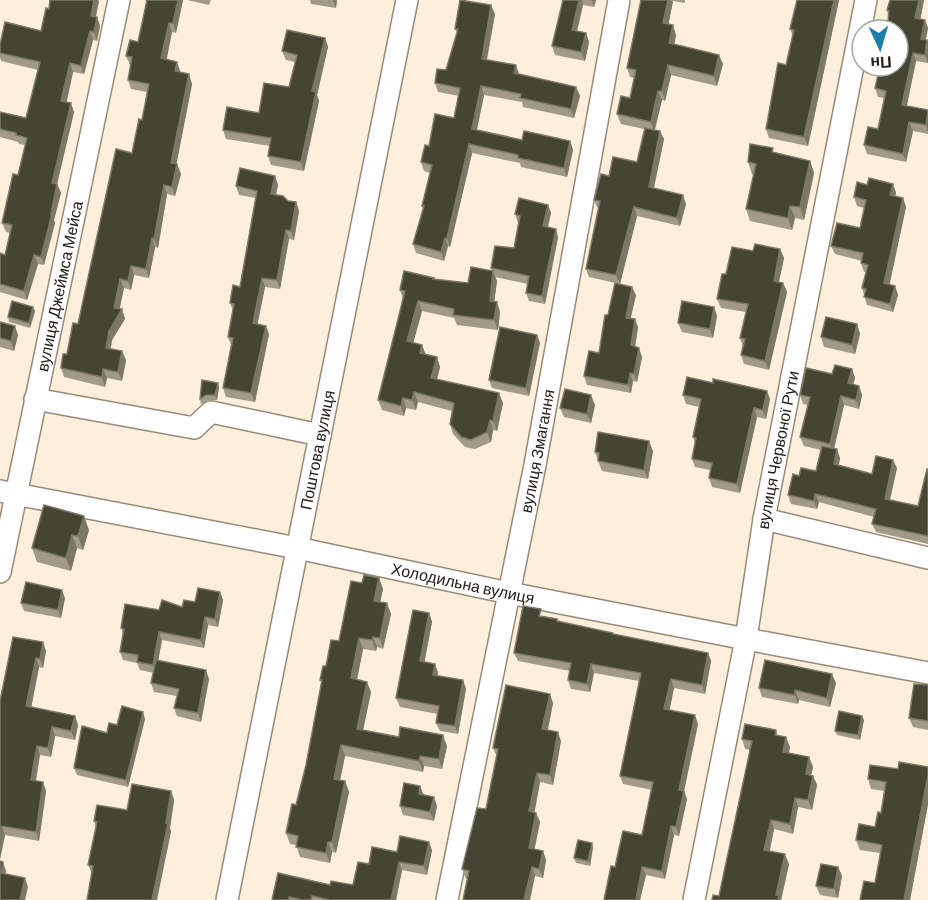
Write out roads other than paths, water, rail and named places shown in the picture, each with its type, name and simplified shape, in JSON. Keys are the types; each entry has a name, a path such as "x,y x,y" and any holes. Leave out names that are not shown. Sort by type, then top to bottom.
{"street":[{"name":"вулиця Джеймса Мейса","path":"0,572 7,492 35,399 118,0"},
{"name":"Поштова вулиця","path":"227,900 407,0"},
{"name":"вулиця Змагання","path":"447,900 535,465 620,0"},
{"name":"вулиця Червоної Рути","path":"694,900 746,639 764,519 866,0"},
{"path":"35,399 194,428 212,412 320,435"},
{"name":"Холодильна вулиця","path":"7,492 297,548 509,593 928,673"},
{"path":"764,519 928,558"}]}
